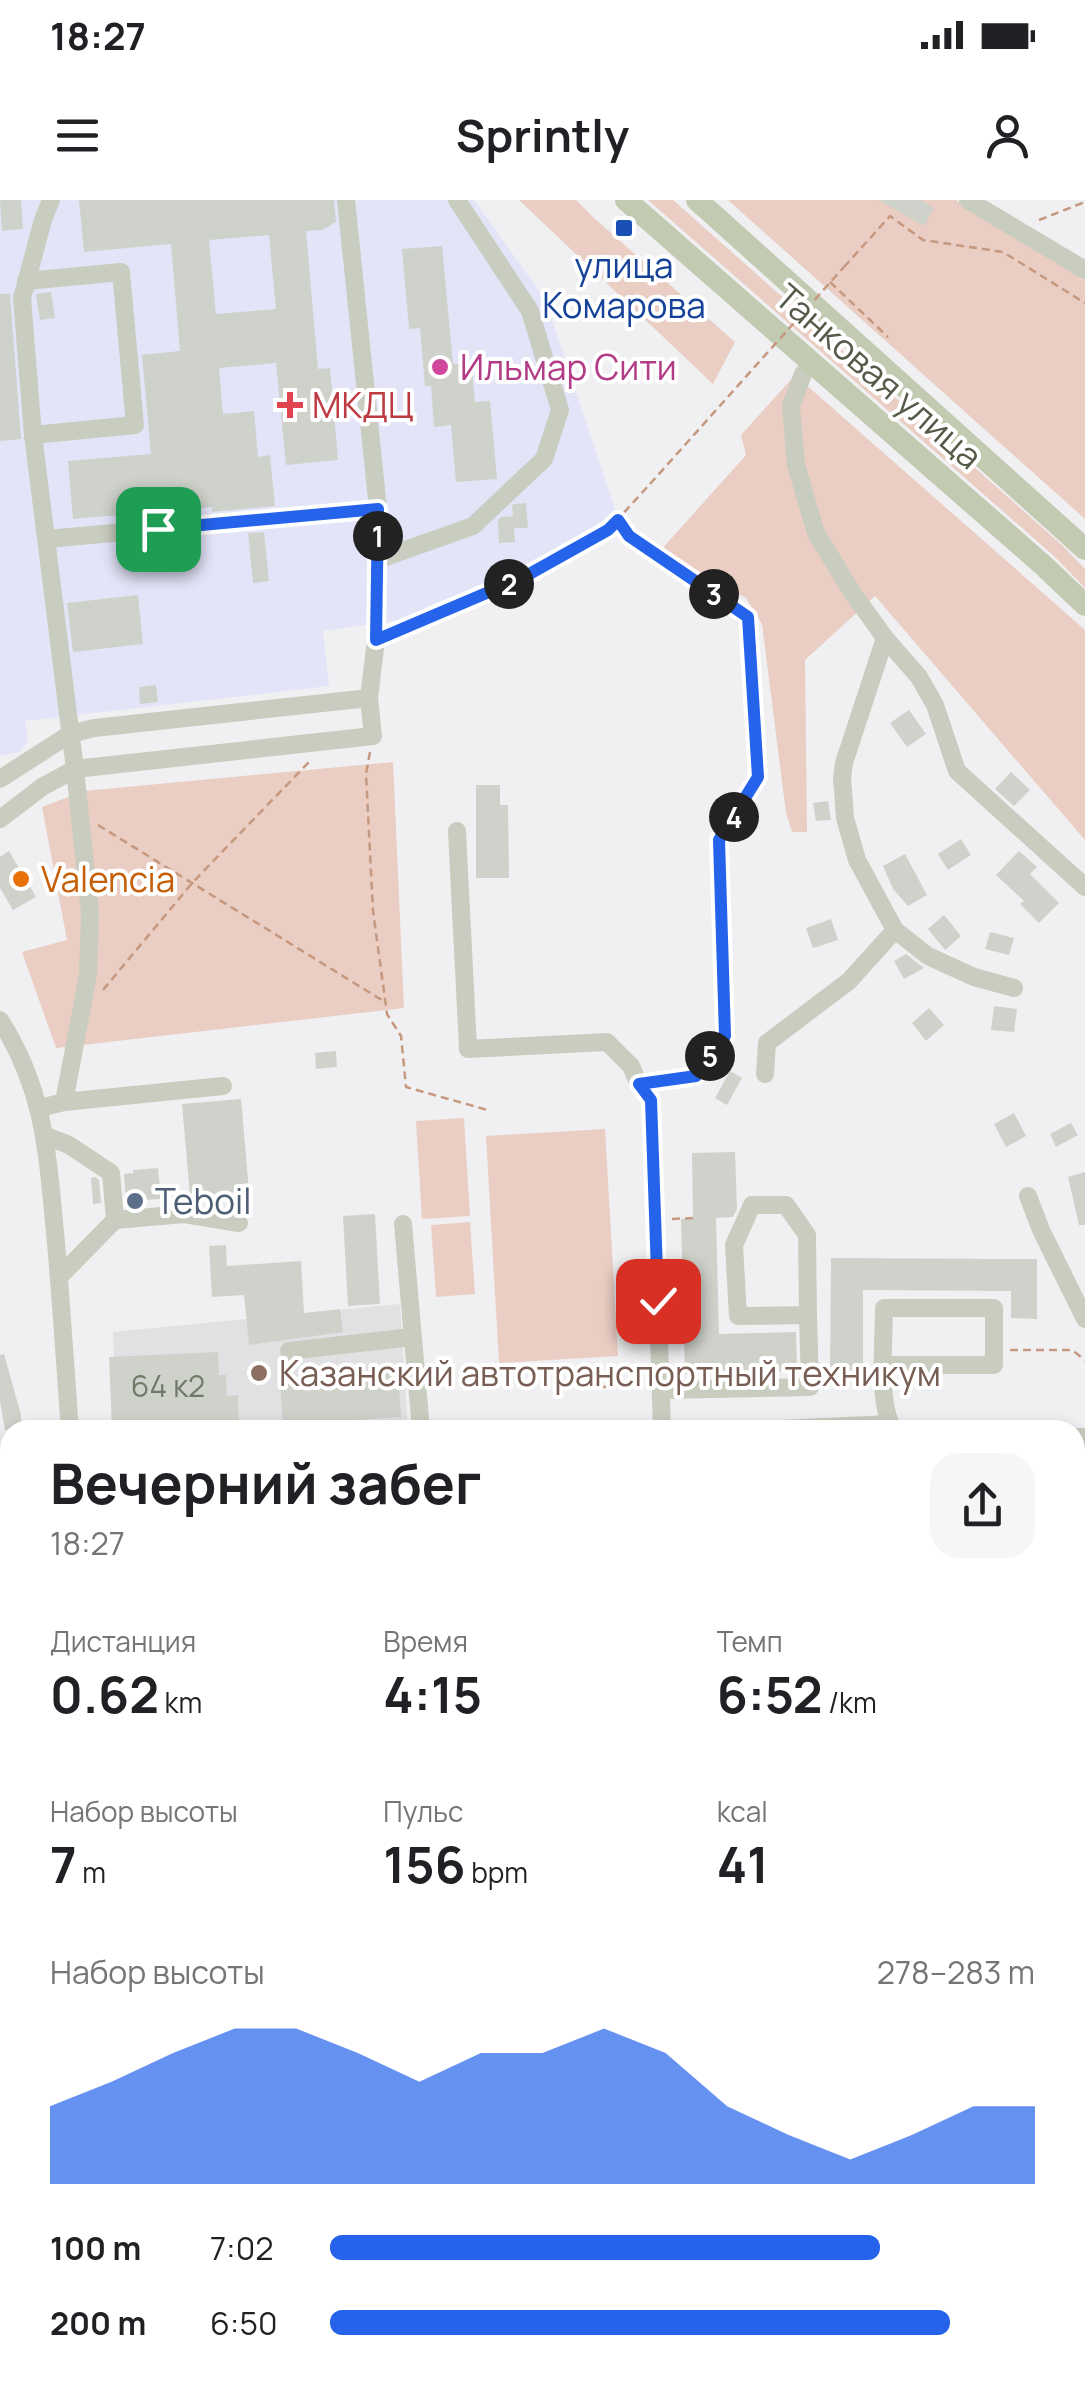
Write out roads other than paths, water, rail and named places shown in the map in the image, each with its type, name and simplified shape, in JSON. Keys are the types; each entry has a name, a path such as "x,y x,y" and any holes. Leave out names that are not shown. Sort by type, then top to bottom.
{"main road":[{"name":"Танковая улица","path":"626,200 1085,605"},
{"name":"Танковая улица","path":"697,200 1085,550"}],"street":[{"path":"51,200 22,298 33,435 90,913 88,975 64,1102"},
{"path":"0,820 42,787 75,769 373,736 368,698 376,640 378,509 346,200"},
{"path":"378,560 473,526 544,459 560,410 530,311 457,200"},
{"path":"968,200 997,207 1083,264"},
{"path":"26,281 121,272 136,426 33,435"},
{"path":"812,363 803,374 791,406 796,465 816,533 852,592 919,677 934,705 957,771 1085,887"},
{"path":"47,539 378,509"},
{"path":"885,638 842,778 845,818 857,860 895,930 928,956 1014,988"},
{"path":"0,779 70,734 94,728 368,698"},
{"path":"456,832 468,1049 606,1042 631,1066 651,1100 662,1420"},
{"path":"765,1074 768,1044 849,981 895,930"},
{"path":"0,1020 28,1072 46,1136 69,1420"},
{"path":"40,1108 64,1102 223,1086"},
{"path":"46,1136 69,1145 111,1173 115,1220"},
{"path":"1028,1196 1085,1320"},
{"path":"661,1386 810,1387 807,1234 786,1205 752,1205 734,1245 738,1316 808,1315"},
{"path":"59,1277 115,1220 184,1214 239,1223"},
{"path":"403,1224 420,1420"},
{"path":"884,1365 994,1365 994,1308 884,1308 884,1365 886,1413 890,1420"},
{"path":"290,1352 412,1336"}],"place":[{"name":"улица Комарова","path":"624,228"},
{"name":"Ильмар Сити","path":"440,367"},
{"name":"МКДЦ","path":"290,405"},
{"name":"Valencia","path":"21,879"},
{"name":"Teboil","path":"135,1201"},
{"name":"Казанский автотранспортный техникум","path":"259,1373"}]}
